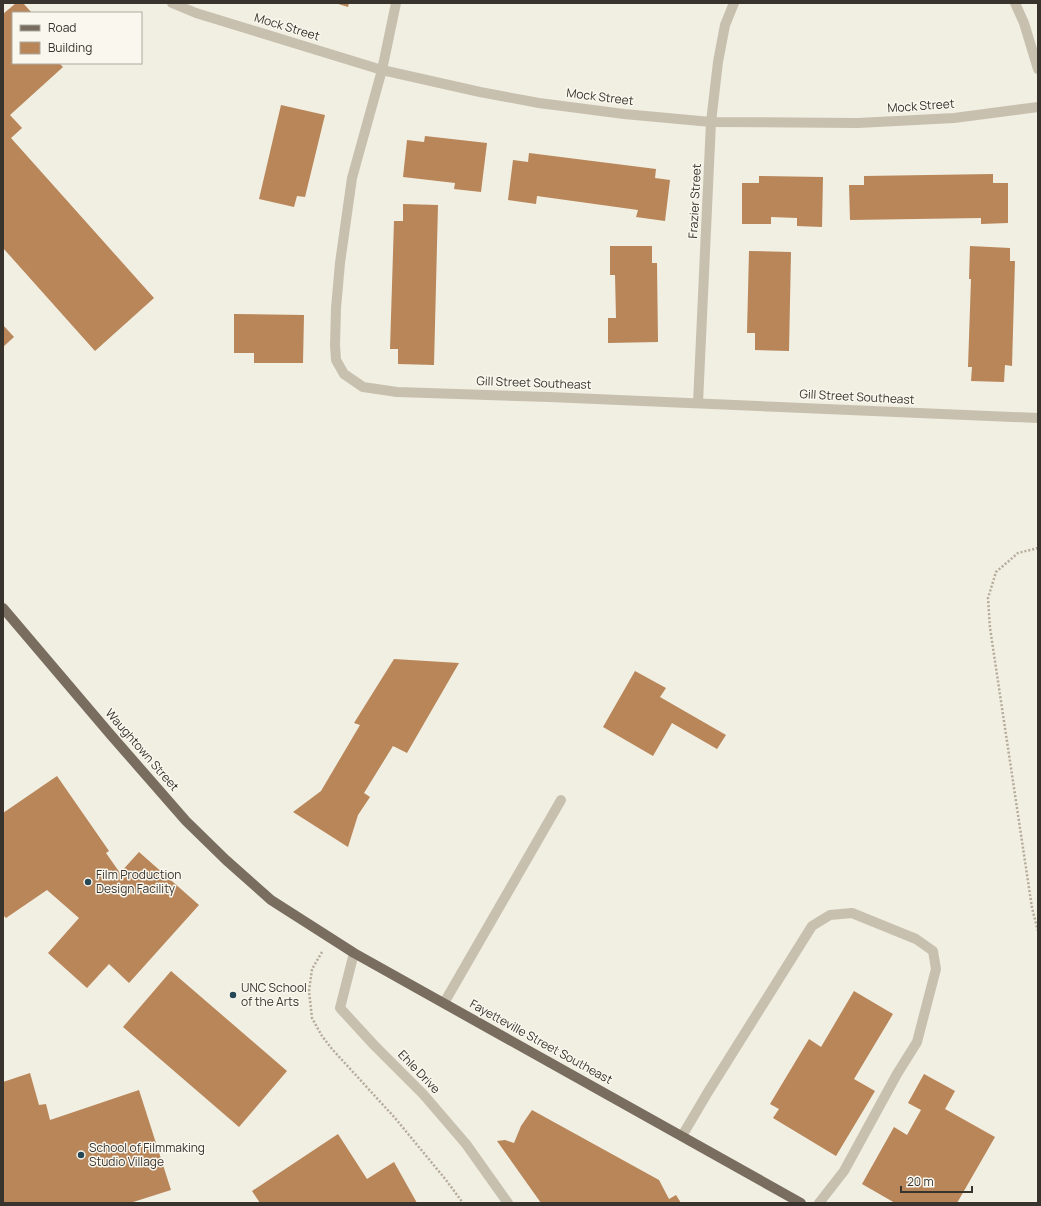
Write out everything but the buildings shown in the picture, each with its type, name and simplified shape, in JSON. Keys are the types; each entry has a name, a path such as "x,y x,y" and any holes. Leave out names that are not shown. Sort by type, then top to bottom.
{"main road":[{"name":"Waughtown Street","path":"3,608 186,821 226,860 271,900"},
{"name":"Fayetteville Street Southeast","path":"271,900 354,953 801,1203"}],"street":[{"name":"Mock Street","path":"172,3 196,13 382,70 480,92 624,114 711,122 858,123 954,118 1038,107"},
{"name":"Gill Street Southeast","path":"396,3 382,70 352,178 340,262 336,308 336,360 344,374 363,387 397,392 698,403 1038,418"},
{"name":"Frazier Street","path":"698,403 711,122 718,62 725,25 734,3"},
{"path":"1015,3 1024,23 1038,69"},
{"path":"444,1003 562,800"},
{"path":"682,1136 812,926 830,916 852,914 916,939 933,951 936,969 916,1042 844,1170 819,1203"},
{"name":"Ehle Drive","path":"354,953 340,1008 374,1045 423,1094 466,1144 508,1203"}],"path":[{"path":"1038,548 1018,553 996,572 988,598 990,628 1032,908 1038,931"},
{"path":"353,1070 395,1118 463,1203"}],"place":[{"name":"Film Production Design Facility","path":"88,882"},
{"name":"UNC School of the Arts","path":"233,995"},
{"name":"School of Filmmaking Studio Village","path":"81,1155"}]}
